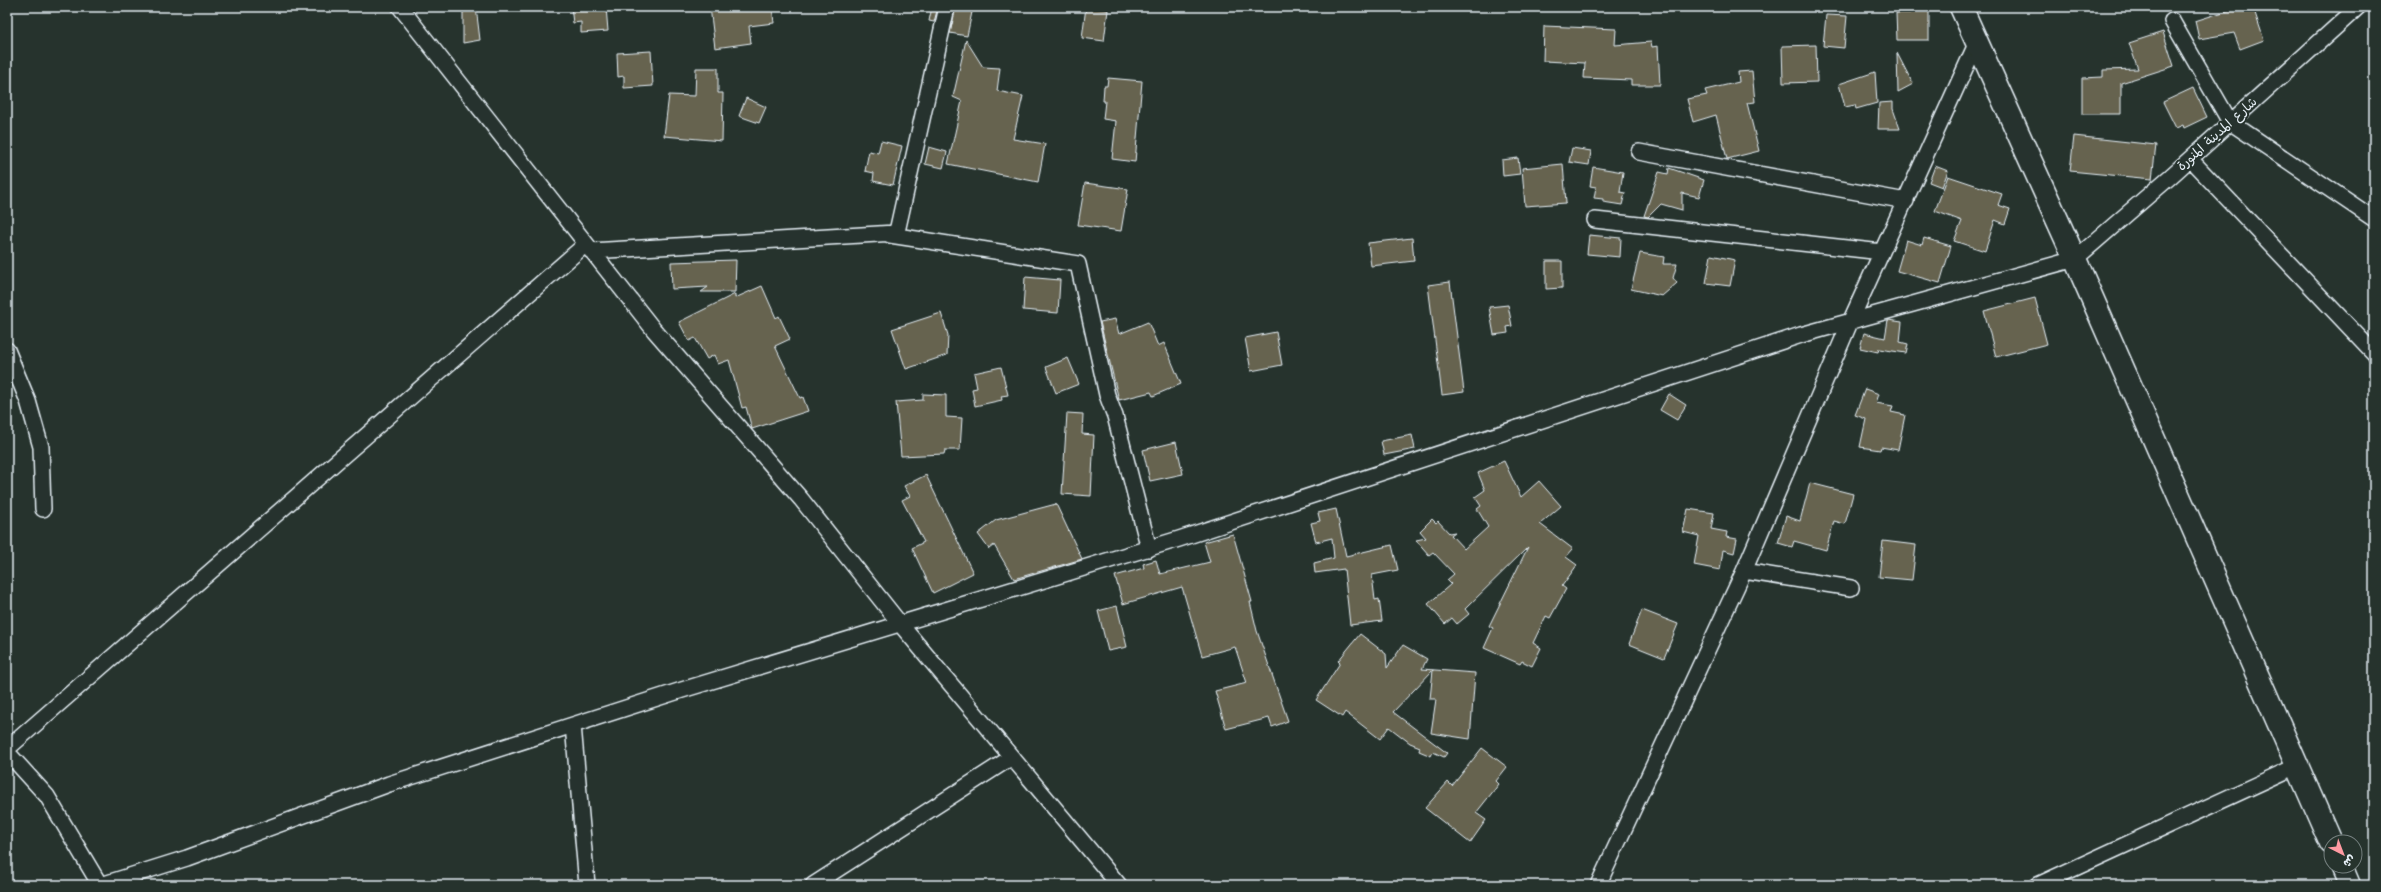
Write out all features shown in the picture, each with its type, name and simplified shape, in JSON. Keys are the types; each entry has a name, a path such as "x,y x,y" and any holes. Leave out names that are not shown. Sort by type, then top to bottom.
{"street":[{"path":"400,7 654,330 801,499 901,625 1120,885"},
{"path":"890,235 895,233 898,227 947,7"},
{"path":"1961,7 2075,259 2327,834"},
{"name":"شارع المدينة المنورة","path":"2075,259 2190,159 2358,7"},
{"path":"2172,21 2230,122 2374,219"},
{"path":"1598,885 1744,571 1851,320 1906,201 1976,42"},
{"path":"1639,152 1906,201"},
{"path":"2190,159 2374,353"},
{"path":"1595,220 1882,252"},
{"path":"7,749 588,248 890,235 1078,264 1107,396 1115,416 1149,549"},
{"path":"7,752 47,796 101,885 187,858 389,784 573,725 1149,549 1696,368 1851,320 2075,259"},
{"path":"7,350 28,401 41,447 43,509"},
{"path":"1744,571 1851,588"},
{"path":"573,725 587,885"},
{"path":"813,885 1012,757"},
{"path":"2038,885 2297,766"},
{"path":"2345,874 2350,885"}],"building":[{"path":"463,7 476,7 480,40 463,43"},
{"path":"571,7 606,7 608,31 581,33 581,22 573,23"},
{"path":"710,7 772,7 774,23 749,26 751,43 715,48"},
{"path":"932,7 938,7 934,22 929,21"},
{"path":"956,7 972,12 967,36 950,33"},
{"path":"1086,7 1108,10 1104,41 1082,38"},
{"path":"1910,7 1929,7 1929,40 1897,40 1896,13 1910,13"},
{"path":"2239,7 2253,7 2264,40 2240,49 2234,33 2199,39 2195,21"},
{"path":"1826,15 1847,16 1844,48 1823,46"},
{"path":"1544,26 1616,29 1615,45 1651,42 1652,47 1658,46 1660,85 1631,85 1631,80 1584,78 1585,63 1543,61"},
{"path":"2163,32 2174,66 2121,83 2121,114 2082,114 2082,78 2103,77 2103,70 2138,69 2129,43"},
{"path":"966,40 983,67 1000,68 997,91 1023,96 1013,139 1045,144 1038,182 948,164 962,101 953,97"},
{"path":"1816,45 1817,82 1783,83 1782,46"},
{"path":"651,51 653,86 624,88 624,76 618,77 617,53"},
{"path":"1897,53 1913,84 1898,92"},
{"path":"696,68 718,68 718,93 723,93 722,141 664,136 669,95 695,96"},
{"path":"1752,71 1755,102 1747,103 1759,151 1727,159 1716,115 1693,122 1687,99 1707,95 1705,90 1739,82 1738,72"},
{"path":"1875,72 1877,103 1856,109 1855,105 1845,107 1839,84"},
{"path":"1108,78 1142,81 1135,162 1112,159 1116,121 1103,119 1105,101 1103,101 1104,86 1107,86"},
{"path":"2193,88 2207,117 2184,128 2183,125 2176,128 2163,102"},
{"path":"746,98 766,107 759,123 739,116"},
{"path":"1893,102 1893,109 1900,129 1878,129 1879,103"},
{"path":"2074,136 2156,145 2152,179 2070,171"},
{"path":"881,141 902,146 893,185 873,181 874,173 865,171 869,151 878,153"},
{"path":"929,147 947,152 943,168 925,164"},
{"path":"1572,148 1591,151 1589,165 1569,162"},
{"path":"1518,158 1520,174 1503,176 1502,160"},
{"path":"1563,164 1566,203 1525,206 1522,168"},
{"path":"1935,166 1948,171 1942,187 1929,182"},
{"path":"1593,167 1623,172 1620,192 1625,193 1622,205 1603,202 1603,199 1594,198 1596,187 1590,186"},
{"path":"1669,168 1704,180 1699,197 1682,193 1682,210 1661,204 1648,217 1644,216 1659,172 1668,174"},
{"path":"1948,176 2002,194 1998,205 2010,209 2005,224 1995,220 1985,251 1954,241 1962,221 1935,211"},
{"path":"1085,183 1128,189 1121,231 1078,225"},
{"path":"1589,235 1621,238 1620,257 1587,254"},
{"path":"1412,238 1414,261 1371,266 1368,243"},
{"path":"1924,238 1951,246 1940,283 1897,271 1906,240 1922,245"},
{"path":"1640,253 1664,257 1663,264 1677,264 1673,278 1677,283 1662,296 1631,289"},
{"path":"1711,255 1735,260 1730,286 1706,283"},
{"path":"736,260 735,292 701,292 708,287 672,289 671,262"},
{"path":"1546,261 1562,261 1562,288 1546,289"},
{"path":"1025,277 1060,280 1058,313 1023,310"},
{"path":"1450,282 1464,392 1442,395 1428,285"},
{"path":"762,286 776,318 779,316 790,339 775,346 800,398 803,397 808,411 752,429 746,407 742,408 729,360 718,364 714,355 707,359 695,338 689,341 679,322 735,294 735,298"},
{"path":"2035,298 2047,344 1996,357 1984,311"},
{"path":"1508,305 1512,326 1507,327 1508,333 1494,335 1489,307"},
{"path":"941,313 948,335 947,355 906,369 892,329"},
{"path":"1115,319 1119,334 1148,322 1158,346 1164,343 1181,384 1153,396 1151,392 1119,400 1100,322"},
{"path":"1888,320 1902,322 1900,342 1908,344 1906,353 1879,349 1878,352 1860,348 1864,333 1885,338"},
{"path":"1276,332 1282,365 1251,371 1245,338"},
{"path":"1068,358 1079,384 1056,393 1046,367"},
{"path":"1001,367 1008,395 1001,396 1002,400 975,406 972,389 977,388 974,373"},
{"path":"1865,389 1879,394 1876,403 1893,406 1891,412 1905,415 1898,450 1881,447 1880,450 1860,447 1866,419 1855,415"},
{"path":"923,394 946,395 946,417 962,418 960,450 945,450 944,454 901,456 896,402 923,400"},
{"path":"1669,394 1686,405 1677,420 1660,410"},
{"path":"1067,413 1083,414 1082,434 1094,435 1091,496 1062,494"},
{"path":"1412,435 1415,449 1384,455 1381,441"},
{"path":"1176,442 1183,474 1150,481 1143,450"},
{"path":"1504,461 1521,497 1539,481 1561,506 1540,524 1573,549 1566,557 1577,565 1562,586 1566,589 1550,618 1546,616 1533,643 1541,648 1532,666 1522,661 1520,664 1484,648 1493,628 1489,626 1528,547 1465,609 1469,614 1457,624 1452,618 1445,624 1428,604 1451,584 1447,580 1454,574 1433,552 1429,555 1416,540 1426,538 1420,531 1432,519 1436,523 1438,521 1449,533 1455,532 1451,535 1464,549 1488,527 1477,509 1481,506 1475,497 1485,490 1478,473"},
{"path":"926,475 973,573 933,593 912,548 924,542 902,500 910,496 904,486"},
{"path":"1810,483 1853,494 1845,524 1834,521 1826,550 1794,541 1792,547 1778,543 1786,516 1800,521"},
{"path":"1056,504 1082,559 1014,579 994,545 989,549 978,534 996,520"},
{"path":"1336,509 1346,556 1392,545 1398,570 1372,575 1375,600 1379,599 1382,621 1350,625 1344,569 1315,573 1314,563 1334,558 1332,538 1316,542 1311,523 1320,521 1318,513"},
{"path":"1688,509 1714,513 1711,529 1727,532 1726,537 1737,539 1734,553 1723,550 1720,570 1694,565 1699,536 1683,532"},
{"path":"1233,534 1252,602 1250,602 1257,631 1288,721 1272,727 1269,718 1226,729 1215,691 1247,683 1235,647 1202,656 1182,587 1123,604 1115,576 1144,568 1143,564 1156,560 1160,574 1210,562 1204,542"},
{"path":"1883,541 1916,545 1912,580 1879,577"},
{"path":"1117,606 1127,647 1108,651 1098,611"},
{"path":"1642,610 1678,624 1664,658 1629,644"},
{"path":"1360,634 1386,654 1387,668 1403,645 1427,659 1422,669 1475,673 1470,739 1431,733 1436,699 1430,699 1433,670 1393,712 1447,753 1444,757 1433,752 1431,756 1419,751 1420,747 1410,743 1389,727 1380,739 1345,712 1342,717 1316,700 1340,663 1338,661"},
{"path":"1482,748 1507,767 1496,781 1499,784 1476,813 1486,820 1470,843 1425,808 1448,782 1452,786"}]}
